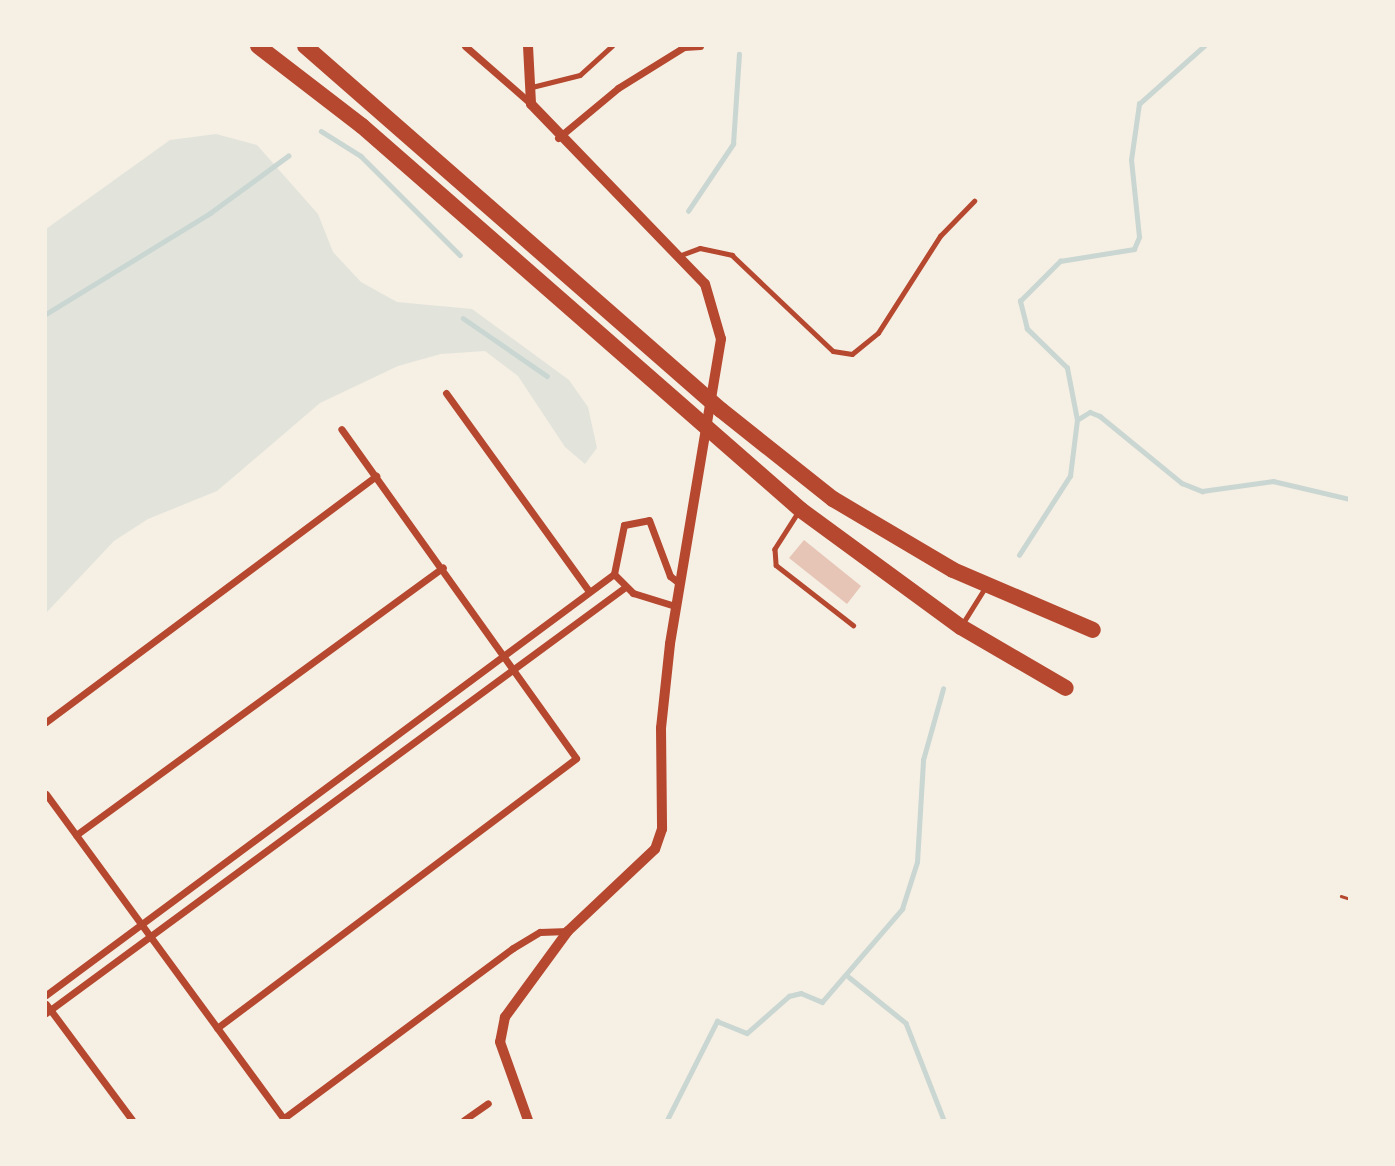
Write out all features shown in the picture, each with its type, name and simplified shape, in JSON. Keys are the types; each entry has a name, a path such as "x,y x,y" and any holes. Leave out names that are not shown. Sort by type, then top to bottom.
{"highway":[{"path":"258,46 362,125 801,510 961,627 1066,688"},
{"path":"305,46 783,461 886,533 986,586 1093,630"}],"street":[{"path":"465,46 531,104 558,138 681,255 716,308 720,355 679,583 661,728 662,828 655,849 631,876 568,931 520,991 500,1042 528,1121"},
{"path":"528,46 528,88 531,104"},
{"path":"558,138 618,88 684,47 700,46"},
{"path":"446,393 589,591"},
{"path":"217,1028 576,758 516,667 341,429"},
{"path":"46,722 376,477"},
{"path":"46,995 614,574 624,525 649,520 670,576 679,583"},
{"path":"76,835 443,567"},
{"path":"614,574 624,588 676,606"},
{"path":"132,1121 47,1009 624,588"},
{"path":"46,794 284,1119 513,948 540,932 568,931"},
{"path":"255,839 264,852"},
{"path":"464,1121 488,1103"}],"lane":[{"path":"528,88 580,75 612,46"},
{"path":"681,255 700,248 732,255 833,351 852,354 878,333 940,236 974,201"},
{"path":"801,510 775,549 776,565 853,625"},
{"path":"961,627 986,586"}],"path":[{"path":"1341,896 1349,899"}],"shaded area":[{"path":"216,134 257,145 318,214 333,252 361,282 397,302 472,309 569,380 588,407 597,448 585,464 565,447 518,376 485,351 441,354 398,366 320,403 217,491 148,519 114,541 46,613 46,229 170,140"}],"building":[{"path":"804,540 861,586 847,604 789,558"}],"waterway":[{"path":"1019,555 1070,476 1077,420 1067,368 1027,329 1020,301 1060,261 1134,249 1139,237 1131,160 1139,104 1204,46"},
{"path":"688,211 733,144 739,54"},
{"path":"321,131 361,156 460,255"},
{"path":"46,314 210,213 288,156"},
{"path":"463,318 547,376"},
{"path":"1077,420 1090,412 1100,416 1182,483 1202,491 1273,481 1350,499"},
{"path":"667,1120 717,1021 747,1033 789,996 801,993 822,1002 902,909 917,862 923,760 943,689"},
{"path":"849,977 906,1023 944,1120"}]}
